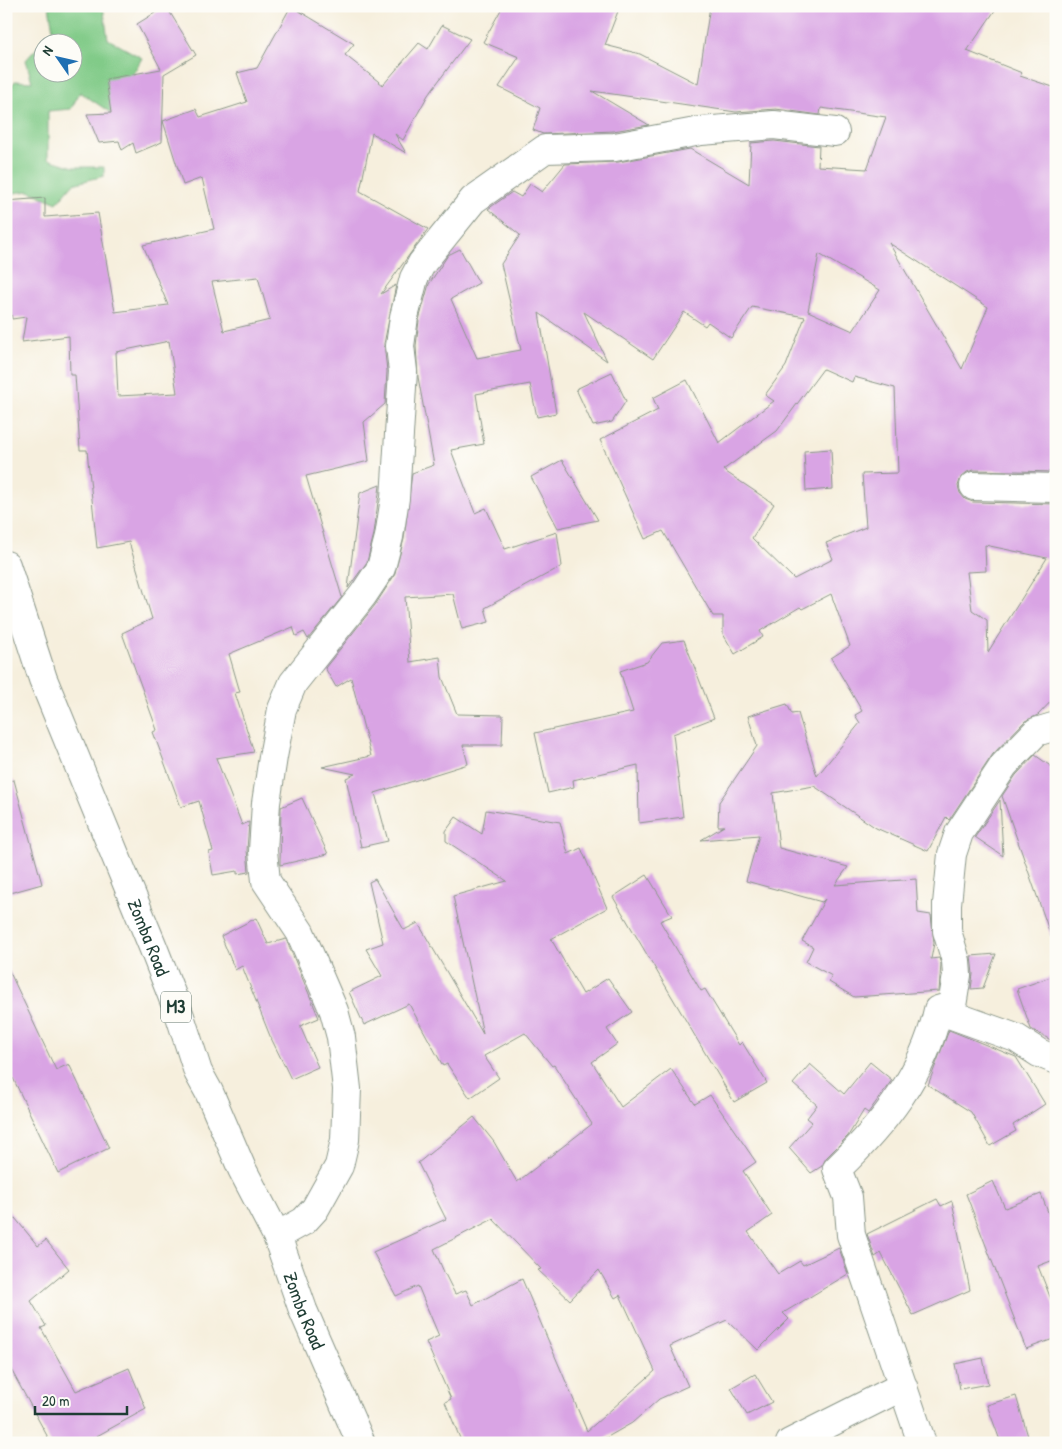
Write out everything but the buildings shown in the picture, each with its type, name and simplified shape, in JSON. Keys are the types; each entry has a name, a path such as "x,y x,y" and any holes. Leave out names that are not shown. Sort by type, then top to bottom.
{"main road":[{"path":"277,1236 304,1221 315,1209 339,1166 345,1140 347,1089 341,1037 334,1011 300,932 266,881 263,850 273,757 282,709 293,682 363,595 381,568 389,537 395,498 403,371 400,346 404,317 418,270 474,200 545,149 615,147 701,131 774,126 835,132"},
{"path":"974,486 1056,488"},
{"name":"Zomba Road","path":"6,565 43,679 153,947 180,1016 198,1072 209,1092 242,1169 277,1236 303,1310 361,1443"},
{"path":"938,1010 952,1006 957,975 956,961 947,930 947,904 952,854 959,833 1004,765 1036,732 1056,726"},
{"path":"938,1010 1016,1038 1038,1053 1056,1060"},
{"path":"922,1443 851,1236 848,1197 837,1169 878,1128 922,1061 934,1030 938,1010"},
{"path":"790,1443 903,1386"}],"green space":[{"path":"49,6 103,6 108,39 142,58 111,113 80,92 71,109 48,111 48,159 74,167 104,167 104,176 73,184 57,203 29,191 6,194 6,93 15,81 82,82 82,32 51,32 53,30"},
{"path":"32,53 32,82 26,60"}]}
